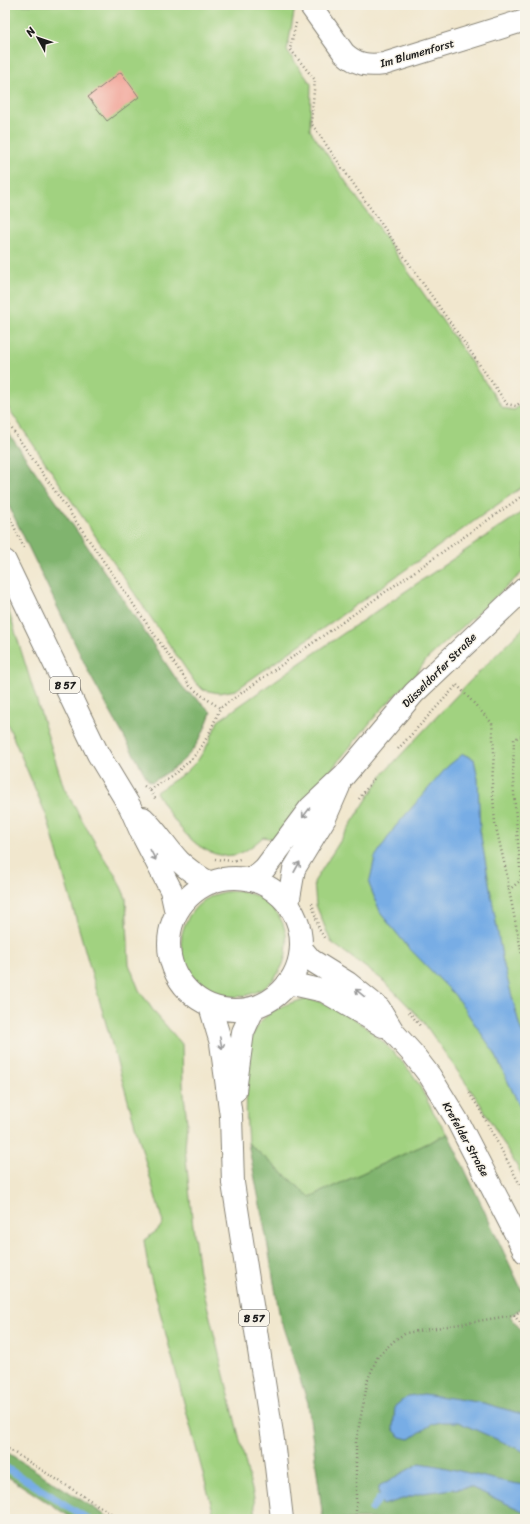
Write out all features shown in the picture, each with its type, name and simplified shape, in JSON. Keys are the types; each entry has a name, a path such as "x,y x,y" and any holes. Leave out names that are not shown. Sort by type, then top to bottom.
{"main road":[{"name":"Im Blumenforst","path":"304,12 351,60 361,64 372,65 384,64 525,20"},
{"name":"B 57","path":"5,561 98,754 130,807 142,834 172,890 176,913"},
{"name":"Düsseldorfer Straße","path":"251,880 265,868 310,808 344,776 414,693 525,588"},
{"name":"Düsseldorfer Straße","path":"288,904 294,869 325,818 344,776"},
{"name":"B 57","path":"130,807 152,827 179,861 192,873 210,883"},
{"path":"232,878 251,880 271,889 288,904 296,918 300,933 301,948 298,965 288,983 273,998 254,1008 227,1010 210,1006 192,995 182,984 174,971 169,952 170,932 176,913 193,893 210,883 232,878"},
{"name":"Krefelder Straße","path":"301,948 311,960 348,983 379,1008 394,1034 413,1054 430,1076 457,1120 525,1252"},
{"name":"Krefelder Straße","path":"288,983 324,991 394,1034"},
{"name":"B 57","path":"210,1006 221,1043 231,1116 233,1183 272,1440 282,1519"},
{"name":"B 57","path":"231,1116 243,1032 254,1008"}],"path":[{"path":"304,12 290,49 315,80 311,122 508,404 516,406 525,399"},
{"path":"5,419 190,686 220,708"},
{"path":"150,790 187,764 199,750 211,729 220,708 525,494"},
{"path":"5,507 28,556"},
{"path":"394,754 462,680"},
{"path":"457,685 492,723 494,752 492,783 495,823 507,875 525,970"},
{"path":"509,890 521,880 513,780 514,739 525,735"},
{"path":"356,805 368,785 378,773"},
{"path":"139,782 150,790 160,805"},
{"path":"210,857 215,860 232,861"},
{"path":"311,899 319,929 329,945"},
{"path":"408,1011 422,1028"},
{"path":"466,1089 479,1108 525,1194"},
{"path":"356,1519 356,1442 368,1379 378,1356 396,1339 406,1333 514,1315 525,1308"},
{"path":"514,1315 525,1330"},
{"path":"5,1447 120,1519"}],"green space":[{"path":"5,5 293,5 295,7 287,51 311,84 310,130 503,408 514,410 525,402 525,485 236,690 219,693 203,690 194,681 5,403"},
{"path":"5,428 81,537 175,677 186,691 200,701 211,712 196,746 174,768 152,782 148,780 91,677 5,498"},
{"path":"525,510 525,570 427,659 416,674 378,713 274,839 263,837 250,848 242,852 234,855 221,855 208,851 197,845 187,836 170,814 156,792 185,773 198,760 208,744 218,721 303,661"},
{"path":"5,599 64,788 102,855 115,874 126,898 129,964 139,990 155,1013 182,1044 183,1085 187,1122 185,1148 199,1272 254,1498 256,1519 215,1519 148,1267 144,1240 158,1230 163,1223 47,817 5,718"},
{"path":"525,626 525,1180 481,1105 422,1020 384,981 331,942 316,905 314,882 383,774 472,679"},
{"path":"234,891 254,895 271,907 283,924 287,944 283,964 271,981 254,993 234,997 214,993 197,981 185,964 181,944 185,924 197,907 214,895"},
{"path":"308,999 338,1009 380,1039 413,1075 448,1134 310,1197 248,1143 246,1110 249,1050 252,1036 256,1028 268,1015 282,1006"},
{"path":"448,1134 525,1297 525,1306 510,1316 525,1335 525,1519 323,1519 308,1403 280,1318 248,1143 310,1197"},
{"path":"5,1451 111,1519 73,1519 5,1475"}],"water":[{"path":"463,754 474,759 478,778 480,831 503,962 520,1027 525,1039 525,1118 494,1052 454,994 408,947 381,914 369,884 375,857 395,827 448,766"},
{"path":"424,1394 484,1403 525,1415 525,1452 458,1422 442,1422 432,1424 410,1439 400,1437 393,1429 395,1406 408,1396"},
{"path":"420,1463 525,1485 525,1512 470,1487 422,1493 383,1505 379,1499 379,1486"}],"building":[{"path":"121,72 139,97 107,121 88,97"}],"waterway":[{"path":"5,1467 88,1519"},
{"path":"372,1509 379,1499 386,1495"}]}
